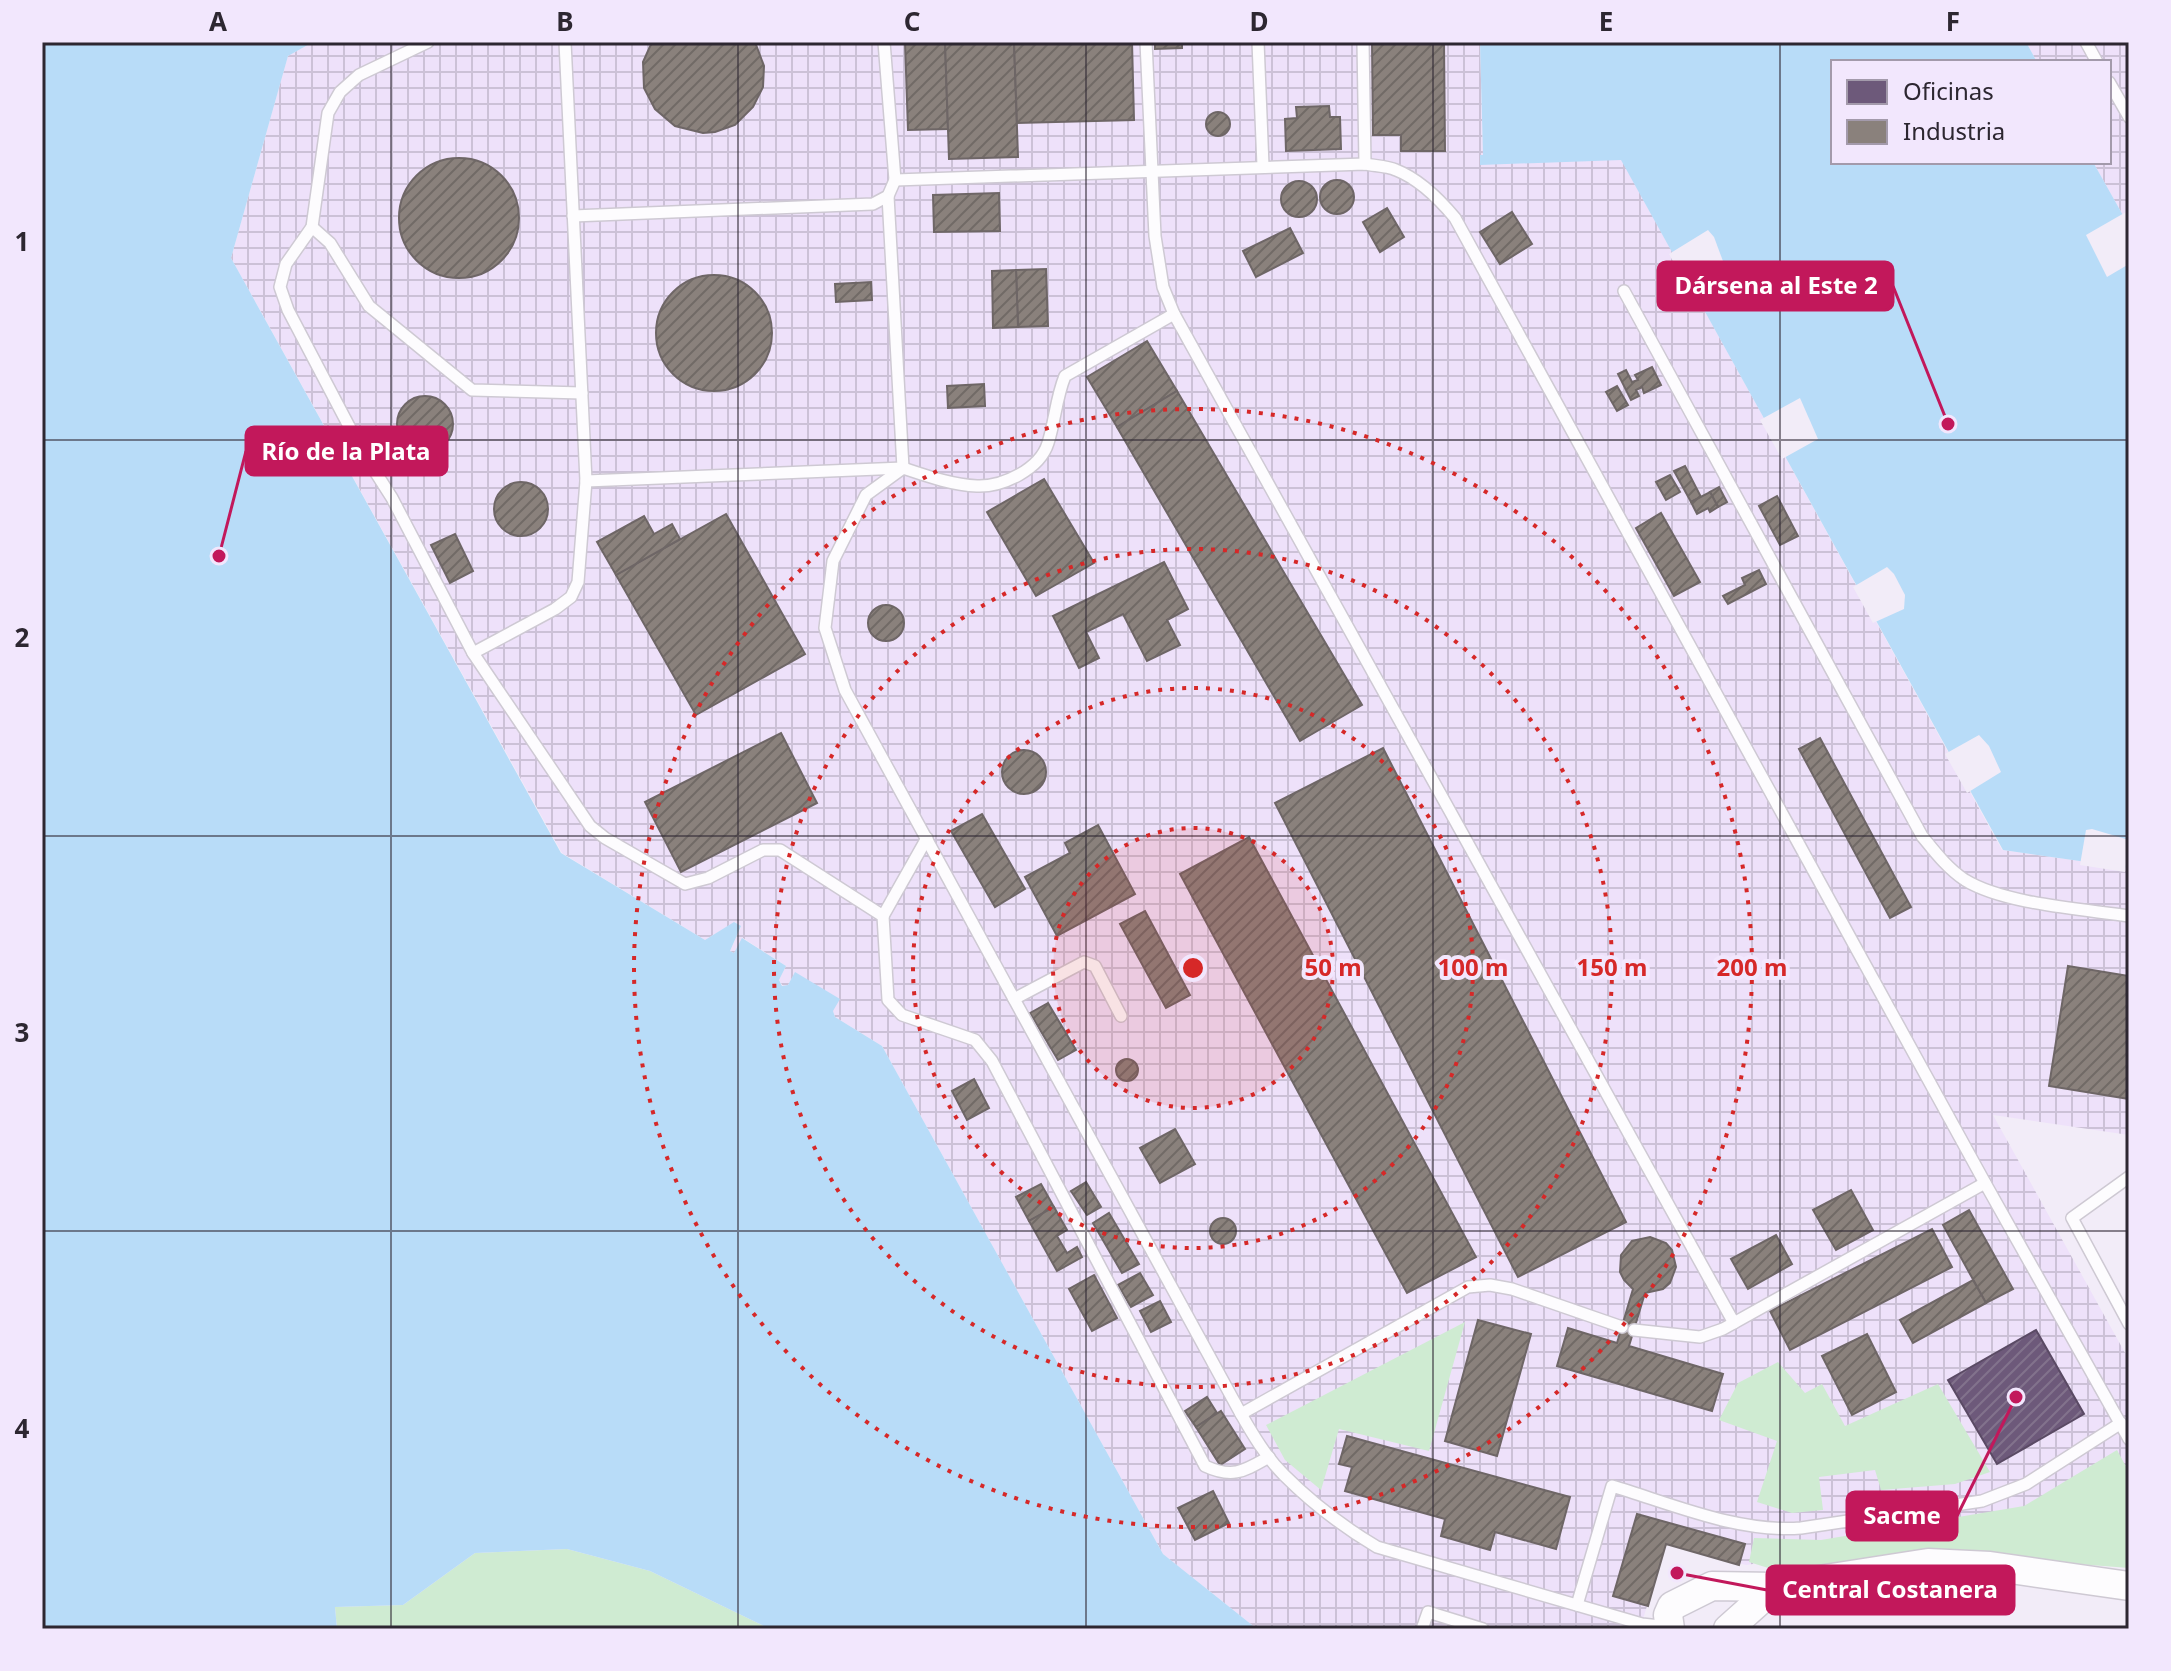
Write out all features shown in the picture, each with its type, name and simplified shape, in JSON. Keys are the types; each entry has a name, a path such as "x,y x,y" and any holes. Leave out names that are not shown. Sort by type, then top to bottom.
{"street":[{"path":"1670,1628 1668,1615 1675,1603 1712,1586 1775,1587 1909,1565 1945,1563 1990,1566 2129,1586"},
{"path":"1728,1629 1775,1587"}],"lane":[{"path":"428,42 359,75 340,92 328,113 312,227 286,264 280,287 288,310 473,653 590,826 605,838 685,884 708,878 763,850 780,850 883,916"},
{"path":"473,653 555,609 571,597 578,582 586,481 565,42"},
{"path":"884,42 895,180 888,196 903,468"},
{"path":"1146,42 1155,236 1163,287 1174,314 1734,1323"},
{"path":"1258,42 1263,166"},
{"path":"1363,42 1365,164"},
{"path":"2086,42 2096,60"},
{"path":"2111,86 2129,117"},
{"path":"895,180 1365,164 1397,170 1429,191 1455,218 2129,1439"},
{"path":"573,216 873,204 888,196"},
{"path":"312,227 330,243 369,306 472,390 582,393"},
{"path":"1624,291 1922,836 1945,864 1963,879 1981,888 2009,897 2129,916"},
{"path":"586,481 903,468 944,481 980,487 1017,476 1036,465 1047,446 1065,376 1174,314"},
{"path":"903,468 866,495 833,561 825,628 845,690 1241,1414 1269,1457 1284,1475 1354,1533 1377,1547 1642,1624 1670,1628"},
{"path":"927,838 883,916 888,1000 902,1015 975,1040 992,1061 1205,1466 1222,1474 1243,1472 1269,1457"},
{"path":"1014,999 1084,962 1095,966 1121,1016"},
{"path":"2129,1177 2072,1218 2129,1324"},
{"path":"1241,1414 1468,1287 1490,1285 1512,1289 1628,1328 1700,1337 1734,1323 1985,1183"},
{"path":"1577,1605 1612,1486 1738,1523 1782,1529 1801,1528 1982,1501 2026,1484 2121,1423"},
{"path":"1422,1629 1428,1612 1483,1629"}],"shaded area":[{"path":"313,42 1480,42 1483,155 1621,159 2002,850 2129,868 2129,1135 1993,1115 2129,1360 2129,1547 1995,1529 1746,1565 1666,1544 1640,1629 1257,1629 1163,1554 882,1046 835,1017 833,1011 795,973 788,985 783,986 779,980 786,966 743,938 734,953 730,951 741,927 735,922 705,940 562,853 231,258 288,56"},
{"path":"2026,42 2129,42 2129,226 2094,164 2111,164 2111,60 2036,60"}],"green space":[{"path":"1465,1322 1429,1451 1339,1429 1321,1490 1285,1460 1266,1425"},
{"path":"1778,1362 1805,1393 1822,1384 1845,1426 1938,1384 1990,1472 1955,1484 1881,1490 1875,1470 1819,1477 1823,1510 1792,1513 1757,1502 1777,1441 1719,1420 1738,1383"},
{"path":"2117,1450 2129,1472 2129,1568 1920,1552 1778,1571 1749,1562 1754,1538 1821,1540 2024,1506"},
{"path":"567,1549 650,1571 770,1629 337,1629 335,1607 403,1605 475,1553"}],"water":[{"path":"42,42 313,42 288,56 231,258 561,853 705,940 734,922 741,926 730,951 734,953 742,938 786,966 779,980 782,986 788,985 795,972 840,999 833,1011 835,1017 882,1046 1163,1554 1257,1629 770,1629 650,1571 567,1549 475,1553 403,1605 335,1607 337,1629 42,1629"},
{"path":"1480,42 2026,42 2036,60 1831,60 1831,164 2094,164 2129,226 2129,868 2003,850 1621,160 1480,165 1480,155 1483,155"}],"pier":[{"path":"2126,212 2129,218 2129,264 2107,277 2086,235"},
{"path":"1708,230 1714,237 1727,272 1690,293 1669,254"},
{"path":"1800,398 1818,439 1782,459 1760,420"},
{"path":"1887,567 1905,595 1904,609 1873,623 1853,587"},
{"path":"1979,735 1989,746 2001,772 1967,793 1945,754"},
{"path":"2086,830 2129,840 2125,872 2080,865"}],"building: Oficinas":[{"path":"2036,1330 2084,1414 1997,1464 1948,1380"}],"building: Industria":[{"path":"652,42 755,42 764,66 763,87 753,107 735,125 715,132 703,133 675,126 655,109 644,88 643,62"},
{"path":"905,42 945,42 948,129 908,130"},
{"path":"945,42 1014,42 1018,157 949,159"},
{"path":"1014,42 1132,42 1134,120 1017,123"},
{"path":"1155,42 1182,42 1182,48 1155,49"},
{"path":"1372,42 1444,42 1445,151 1401,151 1401,135 1373,135"},
{"path":"1329,106 1330,117 1340,117 1341,149 1286,151 1285,119 1297,118 1296,107"},
{"path":"1218,112 1227,115 1230,124 1227,133 1218,136 1209,133 1206,124 1209,115"},
{"path":"459,158 482,163 501,176 514,195 519,218 514,241 501,260 482,273 459,278 436,273 417,260 404,241 399,218 404,195 417,176 436,163"},
{"path":"1337,180 1349,185 1354,197 1349,209 1337,214 1325,209 1320,197 1325,185"},
{"path":"1299,181 1312,186 1317,199 1312,212 1299,217 1286,212 1281,199 1286,186"},
{"path":"999,193 1000,231 934,232 933,195"},
{"path":"1387,208 1404,237 1380,252 1363,222"},
{"path":"1512,212 1532,244 1500,264 1480,232"},
{"path":"1290,228 1303,253 1256,277 1243,251"},
{"path":"1046,269 1048,326 1018,327 1016,270"},
{"path":"1016,270 1018,327 993,328 992,271"},
{"path":"714,275 736,280 755,292 767,311 772,333 767,355 755,374 736,386 714,391 692,386 673,374 661,355 656,333 661,311 673,292 692,280"},
{"path":"871,282 872,300 836,302 835,284"},
{"path":"1147,341 1177,391 1117,427 1087,377"},
{"path":"1652,367 1661,385 1644,393 1642,387 1636,390 1639,396 1631,400 1618,374 1626,370 1632,382 1638,380 1635,375"},
{"path":"984,384 985,406 948,408 947,386"},
{"path":"1617,386 1628,405 1617,411 1606,392"},
{"path":"1177,391 1362,705 1300,741 1117,427"},
{"path":"425,396 445,404 453,424 445,444 425,452 405,444 397,424 405,404"},
{"path":"1685,466 1701,497 1691,502 1674,471"},
{"path":"1670,475 1680,492 1666,500 1656,482"},
{"path":"1044,479 1094,563 1036,596 987,512"},
{"path":"521,482 540,490 548,509 540,528 521,536 502,528 494,509 502,490"},
{"path":"1719,487 1727,502 1718,507 1710,492"},
{"path":"1710,492 1718,507 1697,514 1691,502"},
{"path":"1777,496 1798,536 1780,545 1759,506"},
{"path":"1661,513 1700,582 1674,596 1636,528"},
{"path":"726,514 805,654 696,715 616,575"},
{"path":"644,516 654,534 672,524 680,539 616,575 597,542"},
{"path":"455,534 473,571 450,583 431,545"},
{"path":"1164,562 1188,609 1167,620 1180,645 1147,661 1123,614 1086,632 1099,658 1079,668 1053,616"},
{"path":"1759,570 1766,584 1728,604 1723,596 1745,585 1742,578"},
{"path":"886,605 899,610 904,623 899,636 886,641 873,636 868,623 873,610"},
{"path":"781,733 817,803 681,872 645,802"},
{"path":"1820,738 1911,907 1890,918 1799,749"},
{"path":"1383,748 1626,1222 1518,1277 1275,803"},
{"path":"1024,750 1040,756 1046,772 1040,788 1024,794 1008,788 1002,772 1008,756"},
{"path":"982,814 1025,889 995,907 951,831"},
{"path":"1098,825 1135,894 1057,936 1025,877 1070,853 1065,843"},
{"path":"1249,837 1476,1257 1407,1293 1180,874"},
{"path":"1145,911 1190,995 1166,1008 1120,924"},
{"path":"2068,966 2129,976 2129,1099 2049,1086"},
{"path":"1048,1003 1076,1050 1058,1060 1030,1013"},
{"path":"1127,1059 1138,1070 1127,1081 1116,1070"},
{"path":"974,1079 989,1108 967,1120 952,1091"},
{"path":"1175,1129 1195,1164 1160,1183 1140,1148"},
{"path":"1086,1182 1101,1207 1087,1215 1071,1191"},
{"path":"1041,1184 1054,1207 1029,1221 1016,1197"},
{"path":"1851,1190 1873,1230 1836,1250 1813,1210"},
{"path":"1054,1207 1067,1230 1057,1236 1067,1253 1077,1247 1082,1257 1057,1271 1029,1221"},
{"path":"1969,1210 2013,1289 1986,1303 1943,1225"},
{"path":"1109,1213 1139,1264 1122,1273 1093,1223"},
{"path":"1223,1218 1232,1222 1236,1231 1232,1240 1223,1244 1214,1240 1210,1231 1214,1222"},
{"path":"1932,1229 1952,1267 1790,1350 1770,1311"},
{"path":"1776,1235 1792,1264 1748,1289 1731,1259"},
{"path":"1650,1237 1666,1243 1672,1250 1676,1267 1670,1283 1663,1289 1645,1293 1629,1346 1723,1374 1712,1411 1557,1366 1568,1328 1617,1343 1633,1289 1620,1272 1621,1255 1632,1241"},
{"path":"1140,1273 1153,1295 1131,1307 1118,1285"},
{"path":"1094,1275 1117,1318 1092,1331 1069,1289"},
{"path":"1973,1280 1986,1303 1913,1343 1900,1320"},
{"path":"1160,1301 1171,1322 1151,1332 1140,1311"},
{"path":"1478,1320 1531,1334 1497,1456 1445,1441"},
{"path":"1867,1334 1896,1392 1852,1415 1822,1356"},
{"path":"1207,1397 1217,1413 1196,1427 1185,1411"},
{"path":"1221,1411 1245,1449 1220,1465 1196,1427"},
{"path":"1347,1436 1570,1497 1556,1549 1495,1532 1490,1550 1441,1536 1445,1519 1345,1491 1352,1467 1339,1464"},
{"path":"1213,1491 1229,1523 1195,1540 1178,1508"},
{"path":"1637,1514 1745,1544 1739,1565 1666,1544 1648,1606 1613,1596"}],"place":[{"name":"Dársena al Este 2","path":"1948,424"},
{"name":"Río de la Plata","path":"219,556"},
{"name":"Sacme","path":"2016,1397"},
{"name":"Central Costanera","path":"1677,1573"}]}
